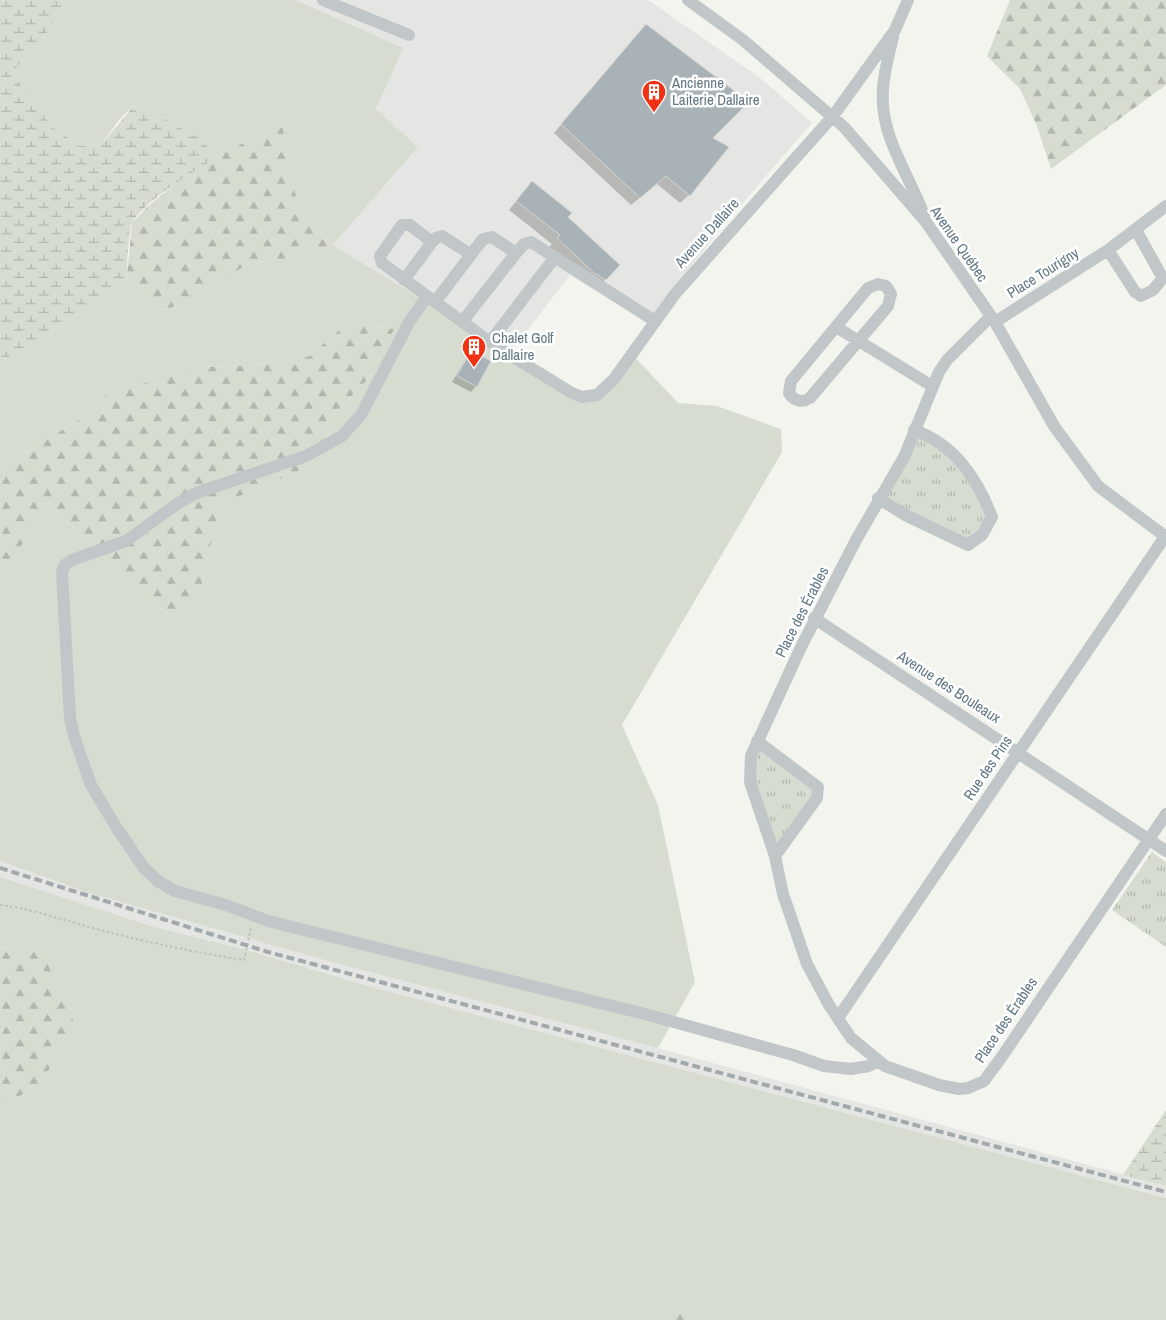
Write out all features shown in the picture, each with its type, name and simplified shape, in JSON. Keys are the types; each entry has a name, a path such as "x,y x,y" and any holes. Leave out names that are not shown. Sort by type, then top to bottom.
{"street":[{"path":"323,0 409,35"},
{"name":"Avenue Québec","path":"688,0 743,40 833,116 926,222 993,319 1054,426 1098,486 1166,536"},
{"name":"Avenue Dallaire","path":"493,344 572,394 588,397 597,396 614,379 675,294 833,116 895,30 908,0"},
{"path":"895,30 883,89 885,116 893,146 915,191 926,222"},
{"name":"Place Tourigny","path":"993,319 1108,250 1166,206"},
{"path":"432,242 410,226 402,225 380,256 382,263 493,344 555,257"},
{"path":"1108,250 1135,292 1141,296 1153,290 1162,279 1161,275 1136,230"},
{"path":"404,280 436,238 442,236 470,254"},
{"path":"516,253 492,237 483,239 408,324 361,416 342,436 306,456 188,498 126,541 72,560 65,565 62,572 70,718 81,760 91,785 138,860 158,881 175,891 254,916 645,1014 793,1055 824,1066 851,1068 869,1066 879,1061"},
{"path":"462,322 516,253 524,244 531,242 656,320"},
{"path":"874,284 886,286 891,294 890,302 859,342 810,398 802,402 794,399 789,393 791,381 836,327 868,288 874,284"},
{"name":"Place des Érables","path":"993,319 947,360 932,386 904,457 878,498 814,618 757,741 752,756 750,782 775,856 783,894 807,964 851,1038 885,1066 939,1085 968,1088 984,1081 1166,814"},
{"path":"836,327 932,386"},
{"path":"878,498 905,515 968,545 982,535 992,517 982,491 957,456 932,437 914,430"},
{"name":"Rue des Pins","path":"838,1018 1166,536"},
{"name":"Avenue des Bouleaux","path":"814,618 1166,851"},
{"path":"757,741 818,787 818,798 775,856"}],"path":[{"path":"0,905 28,908 111,933 172,948 244,960 254,916"}],"shaded area":[{"path":"296,0 648,0 759,77 812,123 726,222 647,323 570,275 511,352 333,245 418,147 376,109 402,48"},
{"path":"0,861 89,893 328,961 658,1048 1166,1186 1166,1198 368,986 243,949 151,926 0,877"}],"green space":[{"path":"0,0 67,0 46,34 12,73 52,127 80,146 102,144 136,103 201,139 217,158 158,196 132,223 126,285 0,362"},
{"path":"67,0 296,0 403,48 376,109 418,147 333,245 299,206 288,167 283,127 247,141 217,158 201,139 136,103 118,121 102,144 80,146 52,127 12,73 46,34"},
{"path":"1010,0 1166,0 1166,85 1051,169 1037,126 1020,89 987,56"},
{"path":"283,127 288,167 299,206 333,245 291,258 249,263 185,304 161,310 126,285 132,223 146,208 188,173 247,141"},
{"path":"333,245 564,385 584,392 596,388 632,354 678,403 717,406 781,429 782,452 622,725 658,805 695,982 658,1048 328,961 89,893 0,861 0,572 4,572 48,503 153,604 180,621 199,596 220,503 306,468 327,447 332,416 371,376 393,329 346,324 310,356 273,364 203,367 102,405 0,469 0,362 126,285 162,310 185,304 249,263 291,258"},
{"path":"346,324 394,329 371,376 332,416 327,447 306,468 220,504 199,596 180,621 153,604 48,503 4,573 0,572 0,469 102,405 106,394 203,367 273,364 310,356"},
{"path":"914,430 957,456 992,517 968,545 878,498"},
{"path":"757,741 818,787 775,856 750,767"},
{"path":"1152,852 1166,862 1166,947 1112,910"},
{"path":"0,877 151,926 243,949 368,986 1166,1198 1166,1320 701,1320 676,1304 665,1320 0,1320 0,1106 39,1086 39,945 0,949"},
{"path":"39,945 75,1025 39,1086 0,1106 0,949"},
{"path":"1166,1110 1166,1186 1123,1175"},
{"path":"676,1304 701,1320 665,1320"}],"building":[{"name":"Ancienne Laiterie Dallaire","path":"646,24 749,102 713,138 729,147 690,196 666,176 640,198 561,124"},
{"path":"532,181 572,213 568,217 620,265 606,280 594,273 557,238 560,235 516,201"},
{"name":"Chalet Golf Dallaire","path":"471,350 491,361 477,387 457,376"}],"railway":[{"path":"0,868 268,952 1166,1192"}],"place":[{"name":"Ancienne Laiterie Dallaire","path":"654,113"},
{"name":"Chalet Golf Dallaire","path":"474,368"}]}
